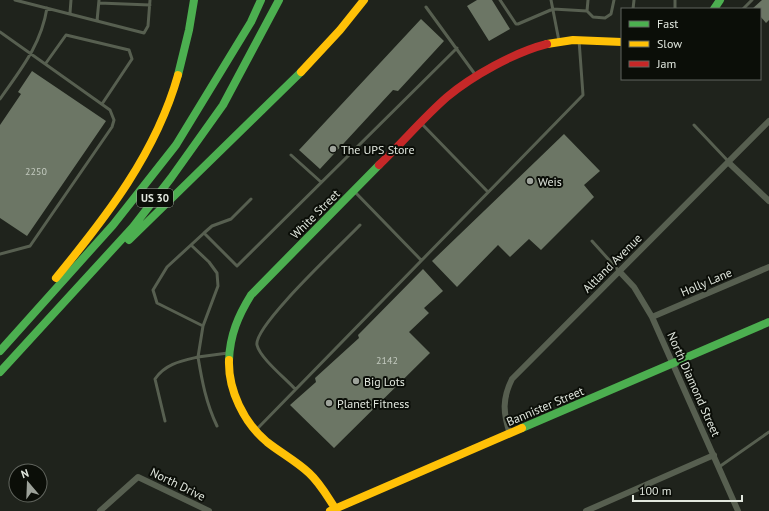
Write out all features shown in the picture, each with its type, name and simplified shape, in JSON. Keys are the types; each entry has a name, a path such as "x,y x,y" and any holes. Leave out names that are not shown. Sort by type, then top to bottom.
{"main road":[{"path":"0,345 65,267 107,213 140,163 161,125 178,76 192,22 194,0"},
{"name":"US 30","path":"0,351 113,225 176,145 251,22 261,0"},
{"name":"US 30","path":"0,372 133,227 171,178 223,105 273,14 278,0"},
{"path":"76,289 172,201 285,88 344,27 364,0"},
{"name":"White Street","path":"334,510 310,474 256,430 245,415 232,385 228,353 236,321 243,306 251,295 447,97 477,76 538,47 559,42 579,40 621,42"},
{"name":"Bannister Street","path":"334,510 769,322"}],"street":[{"name":"Altland Avenue","path":"510,434 504,416 504,407 508,388 512,379 769,122"},
{"path":"728,162 769,201"},
{"name":"Holly Lane","path":"652,317 769,267"},
{"name":"North Diamond Street","path":"620,271 634,287 652,317 738,511"},
{"path":"586,511 714,455"},
{"name":"North Drive","path":"100,511 138,477 209,511"}],"lane":[{"path":"15,0 144,33 148,26 150,0"},
{"path":"37,0 37,5"},
{"path":"70,13 71,0"},
{"path":"500,0 516,24 521,24 553,9 587,10"},
{"path":"550,0 559,42"},
{"path":"588,0 587,10 593,17 605,18 612,14 614,0"},
{"path":"744,8 752,0"},
{"path":"97,21 99,1 150,5"},
{"path":"426,7 477,76"},
{"path":"0,99 32,53 44,28 47,8"},
{"path":"0,32 32,53 110,110 114,120 112,127 30,246 0,254"},
{"path":"46,63 66,35 129,50 132,59 102,104"},
{"path":"256,430 295,388 583,95 579,40"},
{"path":"204,233 237,266 457,48"},
{"path":"421,123 488,192"},
{"path":"694,125 728,162"},
{"path":"291,155 321,182"},
{"path":"354,191 421,260"},
{"path":"202,326 157,303 153,290 167,267 190,245 212,226 231,219 251,199"},
{"path":"295,388 262,355 257,345 258,334 278,309 360,225"},
{"path":"592,241 620,271"},
{"path":"190,245 209,262 217,273 218,286 202,326 198,357 205,395 217,426"},
{"path":"165,421 155,379 161,371 172,364 198,357 228,353"},
{"path":"719,467 769,432"}],"building":[{"path":"477,0 492,0 510,29 489,41 467,6"},
{"path":"762,0 769,0 769,20 766,23 761,17 761,8 753,8"},
{"path":"421,19 444,41 398,91 393,90 320,169 299,150"},
{"path":"32,71 106,121 27,236 0,218 0,125 21,94 18,92"},
{"path":"564,134 600,171 584,185 594,197 541,250 529,239 510,257 498,245 457,287 432,261"},
{"path":"423,269 443,291 424,308 429,313 409,332 430,353 334,448 290,405 316,382 315,378 359,338 358,335"}],"traffic: fast":[{"path":"178,75 189,30 194,0"},
{"path":"0,351 113,225 176,145 251,22 261,0"},
{"path":"0,372 133,227 171,178 223,105 279,0"},
{"path":"715,8 720,0"},
{"path":"129,240 301,72"},
{"path":"229,360 233,334 242,310 251,295 379,165"},
{"path":"522,428 769,322"}],"traffic: slow":[{"path":"301,72 340,30 364,0"},
{"path":"547,44 573,40 621,42"},
{"path":"56,278 93,231 128,182 157,131 169,104 178,75"},
{"path":"229,360 231,383 239,405 251,425 267,442 309,473 335,508"},
{"path":"330,511 522,428"}],"traffic: jam":[{"path":"379,165 429,113 457,89 494,66 521,53 547,44"}],"place":[{"name":"The UPS Store","path":"333,149"},
{"name":"Weis","path":"530,181"},
{"name":"Big Lots","path":"356,381"},
{"name":"Planet Fitness","path":"329,403"}]}
